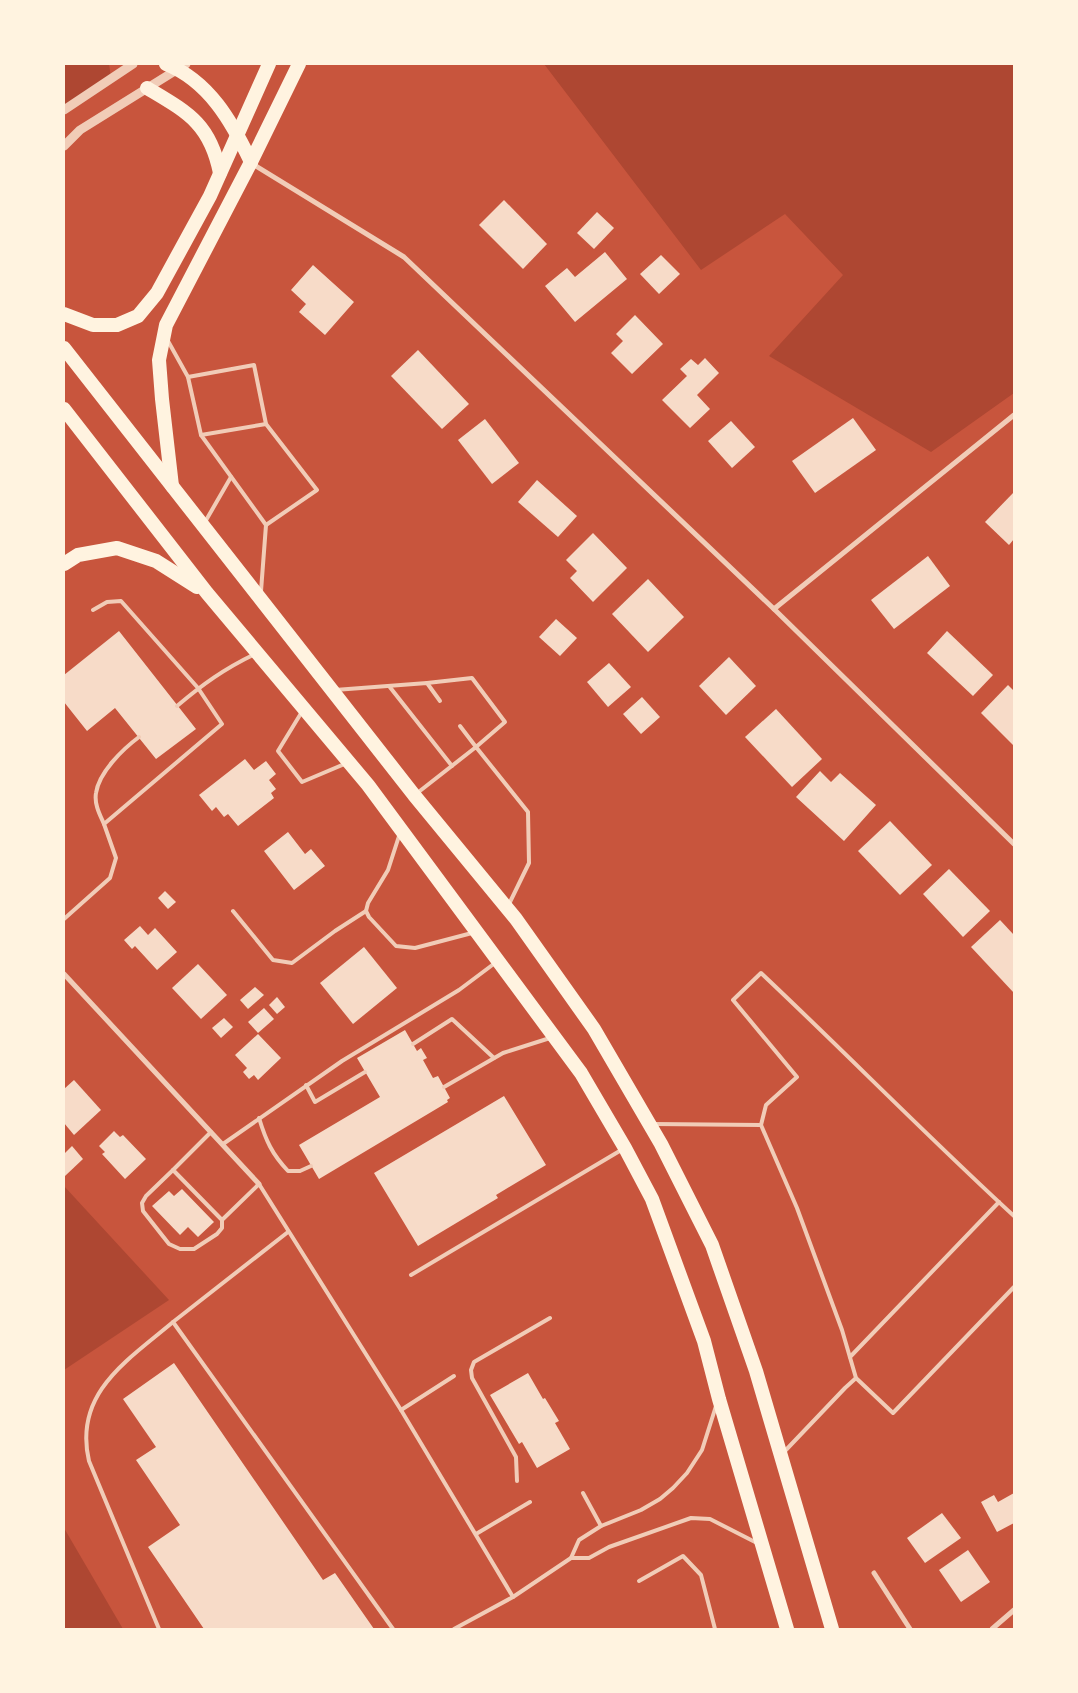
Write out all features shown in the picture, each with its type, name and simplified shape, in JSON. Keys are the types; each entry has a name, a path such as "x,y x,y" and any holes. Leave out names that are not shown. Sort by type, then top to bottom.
{"highway":[{"path":"64,314 94,325 117,325 138,316 157,293 210,196 269,64"},
{"path":"172,487 159,360 166,325 251,162 299,64"},
{"path":"176,65 206,90 220,106 238,135 251,162"},
{"path":"147,88 179,107 199,123 216,152 220,172"},
{"path":"64,348 414,795 507,908 594,1029 661,1144 712,1246 756,1371 832,1629"},
{"path":"64,409 207,593 368,785 581,1073 652,1198 704,1341 719,1399 787,1629"},
{"path":"64,564 78,555 117,548 156,561 207,593"}],"street":[{"path":"64,110 133,64"},
{"path":"64,146 80,130 147,88 176,65"},
{"path":"251,162 404,257 774,609 1014,844"},
{"path":"774,609 1014,415"},
{"path":"64,974 259,1184"},
{"path":"874,1573 910,1629"},
{"path":"992,1629 1014,1610"}],"lane":[{"path":"164,335 188,376 201,435 266,525 260,599"},
{"path":"188,376 254,366 266,424 317,490 266,525"},
{"path":"201,435 266,424"},
{"path":"203,526 231,477"},
{"path":"93,610 107,602 121,601 198,688 222,724 104,824"},
{"path":"178,706 198,688 227,668 257,653"},
{"path":"331,690 472,678 505,722 414,795"},
{"path":"427,683 440,701"},
{"path":"388,686 452,766"},
{"path":"304,708 278,751 302,782 349,762"},
{"path":"460,726 528,812 528,863 507,908"},
{"path":"64,920 110,878 116,858 97,809 96,793 106,770 123,749 139,737"},
{"path":"401,830 388,870 368,903 366,911 369,918 396,946 415,948 477,932"},
{"path":"233,911 272,960 292,963 366,911"},
{"path":"223,1144 342,1061 459,990 498,960"},
{"path":"1014,1216 761,973 733,1000 797,1077 766,1106 760,1125 797,1208 842,1330 856,1378 893,1413 1014,1288"},
{"path":"413,1044 452,1019 494,1058"},
{"path":"444,1087 503,1053 555,1037"},
{"path":"306,1085 315,1102 365,1072"},
{"path":"259,1118 266,1141 274,1157 288,1172 300,1171 311,1166"},
{"path":"649,1124 760,1125"},
{"path":"173,1170 222,1220 222,1228 217,1234 194,1249 180,1249 170,1244 143,1212 142,1204 146,1196 211,1132"},
{"path":"411,1275 625,1148"},
{"path":"222,1220 259,1184 401,1410 513,1597"},
{"path":"850,1357 999,1202"},
{"path":"159,1629 89,1461 86,1435 90,1412 96,1398 116,1369 288,1232"},
{"path":"517,1481 516,1457 472,1378 471,1370 474,1362 550,1318"},
{"path":"173,1322 393,1629"},
{"path":"401,1410 454,1376"},
{"path":"781,1455 856,1378"},
{"path":"454,1629 513,1597 571,1558 580,1540 601,1526 641,1510 660,1499 673,1488 687,1473 702,1450 719,1399"},
{"path":"583,1493 601,1526"},
{"path":"476,1534 530,1502"},
{"path":"571,1558 589,1558 609,1547 691,1518 710,1519 763,1546"},
{"path":"639,1581 683,1556 701,1574 715,1629"}],"shaded area":[{"path":"64,64 109,64 111,78 64,110"},
{"path":"544,64 1014,64 1014,393 931,452 769,356 843,275 785,214 701,270"},
{"path":"64,1186 169,1300 64,1370"},
{"path":"64,1528 123,1629 64,1629"}],"building":[{"path":"504,200 547,244 523,269 479,225"},
{"path":"597,212 614,228 594,249 577,233"},
{"path":"605,252 627,279 575,322 545,286 567,268 575,277"},
{"path":"661,255 680,274 659,294 640,274"},
{"path":"313,265 354,302 325,335 299,312 306,304 291,290"},
{"path":"635,315 663,344 632,374 611,353 623,341 616,334"},
{"path":"418,350 469,404 442,429 391,376"},
{"path":"705,358 719,373 697,395 710,409 690,428 662,400 687,376 680,369 691,359 698,365"},
{"path":"853,418 876,450 815,493 792,461"},
{"path":"485,419 519,463 492,484 458,440"},
{"path":"731,421 755,447 732,468 708,441"},
{"path":"537,480 577,516 558,537 518,502"},
{"path":"1014,492 1014,539 1009,545 985,522"},
{"path":"593,533 627,568 593,602 570,578 577,571 566,560"},
{"path":"928,556 950,586 894,629 871,600"},
{"path":"648,579 684,617 648,652 612,614"},
{"path":"556,619 577,638 560,656 539,637"},
{"path":"119,631 196,729 156,759 115,708 87,731 64,702 64,675"},
{"path":"947,631 993,675 973,696 927,653"},
{"path":"729,657 756,686 726,715 699,686"},
{"path":"609,663 631,687 608,707 587,682"},
{"path":"1008,685 1014,691 1014,746 981,713"},
{"path":"642,697 660,717 641,734 623,714"},
{"path":"776,709 822,759 792,787 745,737"},
{"path":"245,759 254,770 266,761 276,774 269,780 276,789 271,793 274,798 238,826 228,814 224,817 216,807 212,811 199,795"},
{"path":"820,771 831,782 840,773 876,805 844,841 796,797"},
{"path":"890,821 932,865 900,895 858,851"},
{"path":"288,832 305,854 311,849 325,866 294,890 264,851"},
{"path":"949,869 990,911 963,937 923,894"},
{"path":"165,891 176,902 168,909 158,898"},
{"path":"1000,920 1014,935 1014,993 971,947"},
{"path":"140,926 148,935 155,928 177,952 157,970 135,946 132,949 124,940"},
{"path":"364,947 397,988 353,1024 320,983"},
{"path":"198,964 227,995 201,1019 172,988"},
{"path":"255,987 264,995 248,1009 240,1000"},
{"path":"277,997 285,1007 277,1014 269,1005"},
{"path":"264,1008 274,1019 258,1033 248,1022"},
{"path":"224,1018 233,1027 221,1038 212,1028"},
{"path":"405,1030 417,1051 421,1048 427,1058 423,1060 433,1078 438,1076 450,1098 447,1100 448,1102 319,1179 299,1145 380,1097 357,1058"},
{"path":"258,1034 281,1058 258,1080 254,1075 249,1079 243,1072 247,1068 235,1055"},
{"path":"74,1080 101,1110 74,1135 64,1123 64,1089"},
{"path":"504,1096 546,1165 496,1195 498,1198 418,1246 374,1173"},
{"path":"114,1131 120,1137 123,1135 146,1159 125,1179 102,1154 105,1152 99,1146"},
{"path":"72,1146 83,1159 65,1176 64,1154"},
{"path":"182,1189 214,1222 198,1237 188,1227 180,1235 152,1206 169,1191 174,1196"},
{"path":"174,1363 323,1580 335,1573 374,1629 204,1629 148,1547 180,1525 136,1460 156,1447 123,1399"},
{"path":"528,1373 543,1399 545,1398 559,1421 555,1423 570,1449 537,1468 522,1442 519,1444 490,1395"},
{"path":"1014,1493 1014,1523 997,1532 981,1502 994,1495 998,1502"},
{"path":"942,1513 961,1538 925,1563 907,1538"},
{"path":"968,1550 990,1582 961,1602 939,1570"}]}
